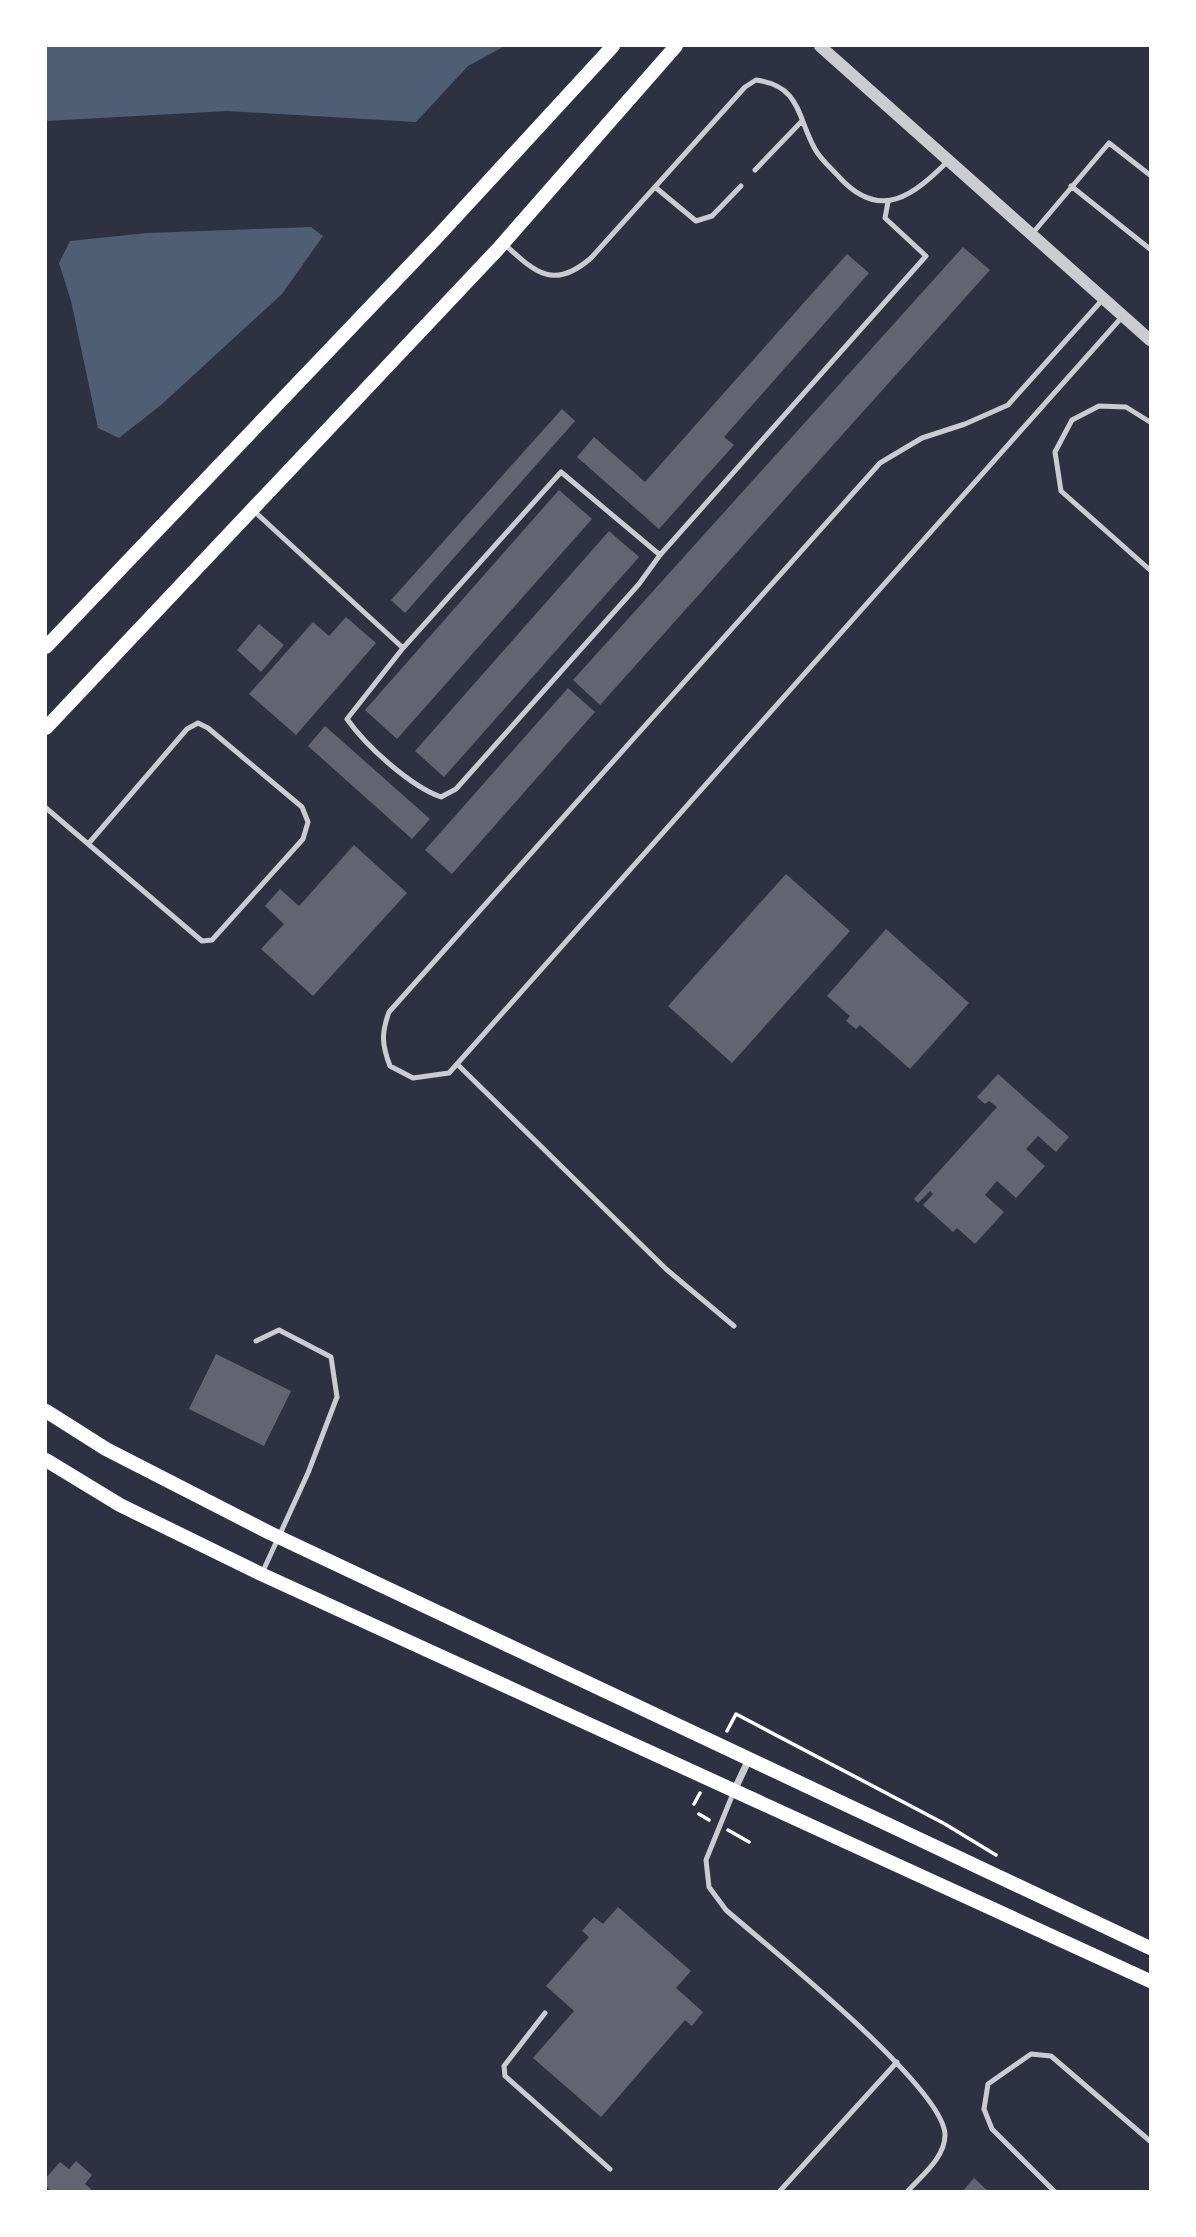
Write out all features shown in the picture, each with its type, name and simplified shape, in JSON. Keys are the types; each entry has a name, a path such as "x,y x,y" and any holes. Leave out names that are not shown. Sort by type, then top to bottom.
{"main road":[{"path":"46,648 439,235 613,46"},
{"path":"46,728 503,243 676,46"},
{"path":"46,1411 106,1450 278,1537 1150,1948"},
{"path":"46,1460 120,1504 261,1574 1150,1981"}],"street":[{"path":"820,46 1150,340"},
{"path":"734,1791 749,1759"}],"lane":[{"path":"503,243 535,272 557,276 574,272 745,87 756,80 787,91 796,101 817,152 849,187 867,200 888,202 921,187 949,160"},
{"path":"755,170 802,121"},
{"path":"1032,234 1109,143 1150,175"},
{"path":"655,187 696,221 712,216 741,186"},
{"path":"1072,186 1150,250"},
{"path":"660,555 561,472 403,648 347,719 356,732 422,791 441,797 456,789 926,256 885,218 888,202"},
{"path":"1104,298 1008,405 965,424 922,438 880,463 389,1012 382,1031 382,1047 390,1066 413,1078 429,1078 449,1073 1123,316"},
{"path":"1150,422 1126,407 1099,406 1072,420 1055,452 1061,491 1150,570"},
{"path":"252,508 355,607 403,648"},
{"path":"46,808 202,941 212,940 303,839 308,822 302,807 198,723 187,729 89,843"},
{"path":"457,1064 666,1269 734,1326"},
{"path":"256,1341 279,1330 331,1357 337,1398 308,1473 261,1574"},
{"path":"734,1791 706,1860 709,1887 726,1910 897,2062 927,2096 939,2115 945,2134 939,2156 907,2192"},
{"path":"545,2013 504,2066 505,2076 610,2169"},
{"path":"1055,2192 1005,2145 992,2129 984,2109 988,2084 1031,2054 1051,2056 1150,2141"},
{"path":"779,2192 897,2062"}],"path":[{"path":"726,1734 736,1714 944,1824 996,1855"}],"water":[{"path":"46,46 505,46 468,66 416,122 227,111 46,121"},
{"path":"311,227 323,236 282,294 161,405 119,438 98,428 71,301 59,263 70,241 147,233"}],"building":[{"path":"963,247 990,270 600,705 573,680"},
{"path":"847,254 869,273 724,437 734,445 659,529 577,457 594,437 645,482"},
{"path":"562,409 575,421 405,613 391,600"},
{"path":"559,490 592,519 397,739 365,710"},
{"path":"609,531 639,557 444,777 415,751"},
{"path":"346,617 376,643 296,735 249,694 313,622 329,636"},
{"path":"259,624 284,645 261,672 237,650"},
{"path":"568,688 595,712 452,874 425,850"},
{"path":"325,726 430,819 412,839 308,746"},
{"path":"354,845 407,893 313,996 261,949 284,924 265,906 280,889 299,906"},
{"path":"786,874 850,931 732,1063 668,1006"},
{"path":"886,929 969,1003 910,1069 860,1025 856,1029 846,1021 850,1016 827,996"},
{"path":"998,1074 1069,1137 1056,1152 1038,1136 1026,1149 1045,1166 1016,1198 997,1181 985,1195 1004,1212 975,1244 957,1228 953,1232 923,1205 933,1194 930,1191 918,1203 914,1199 997,1107 989,1101 985,1104 977,1097"},
{"path":"216,1354 291,1391 264,1446 189,1409"},
{"path":"618,1907 691,1971 676,1988 703,2012 692,2026 685,2020 601,2117 533,2058 574,2011 546,1986 589,1937 582,1931 594,1917 603,1924"},
{"path":"76,2161 92,2175 85,2184 91,2189 88,2192 52,2192 46,2186 46,2178 60,2162 69,2169"},
{"path":"974,2178 989,2192 962,2192"}]}
